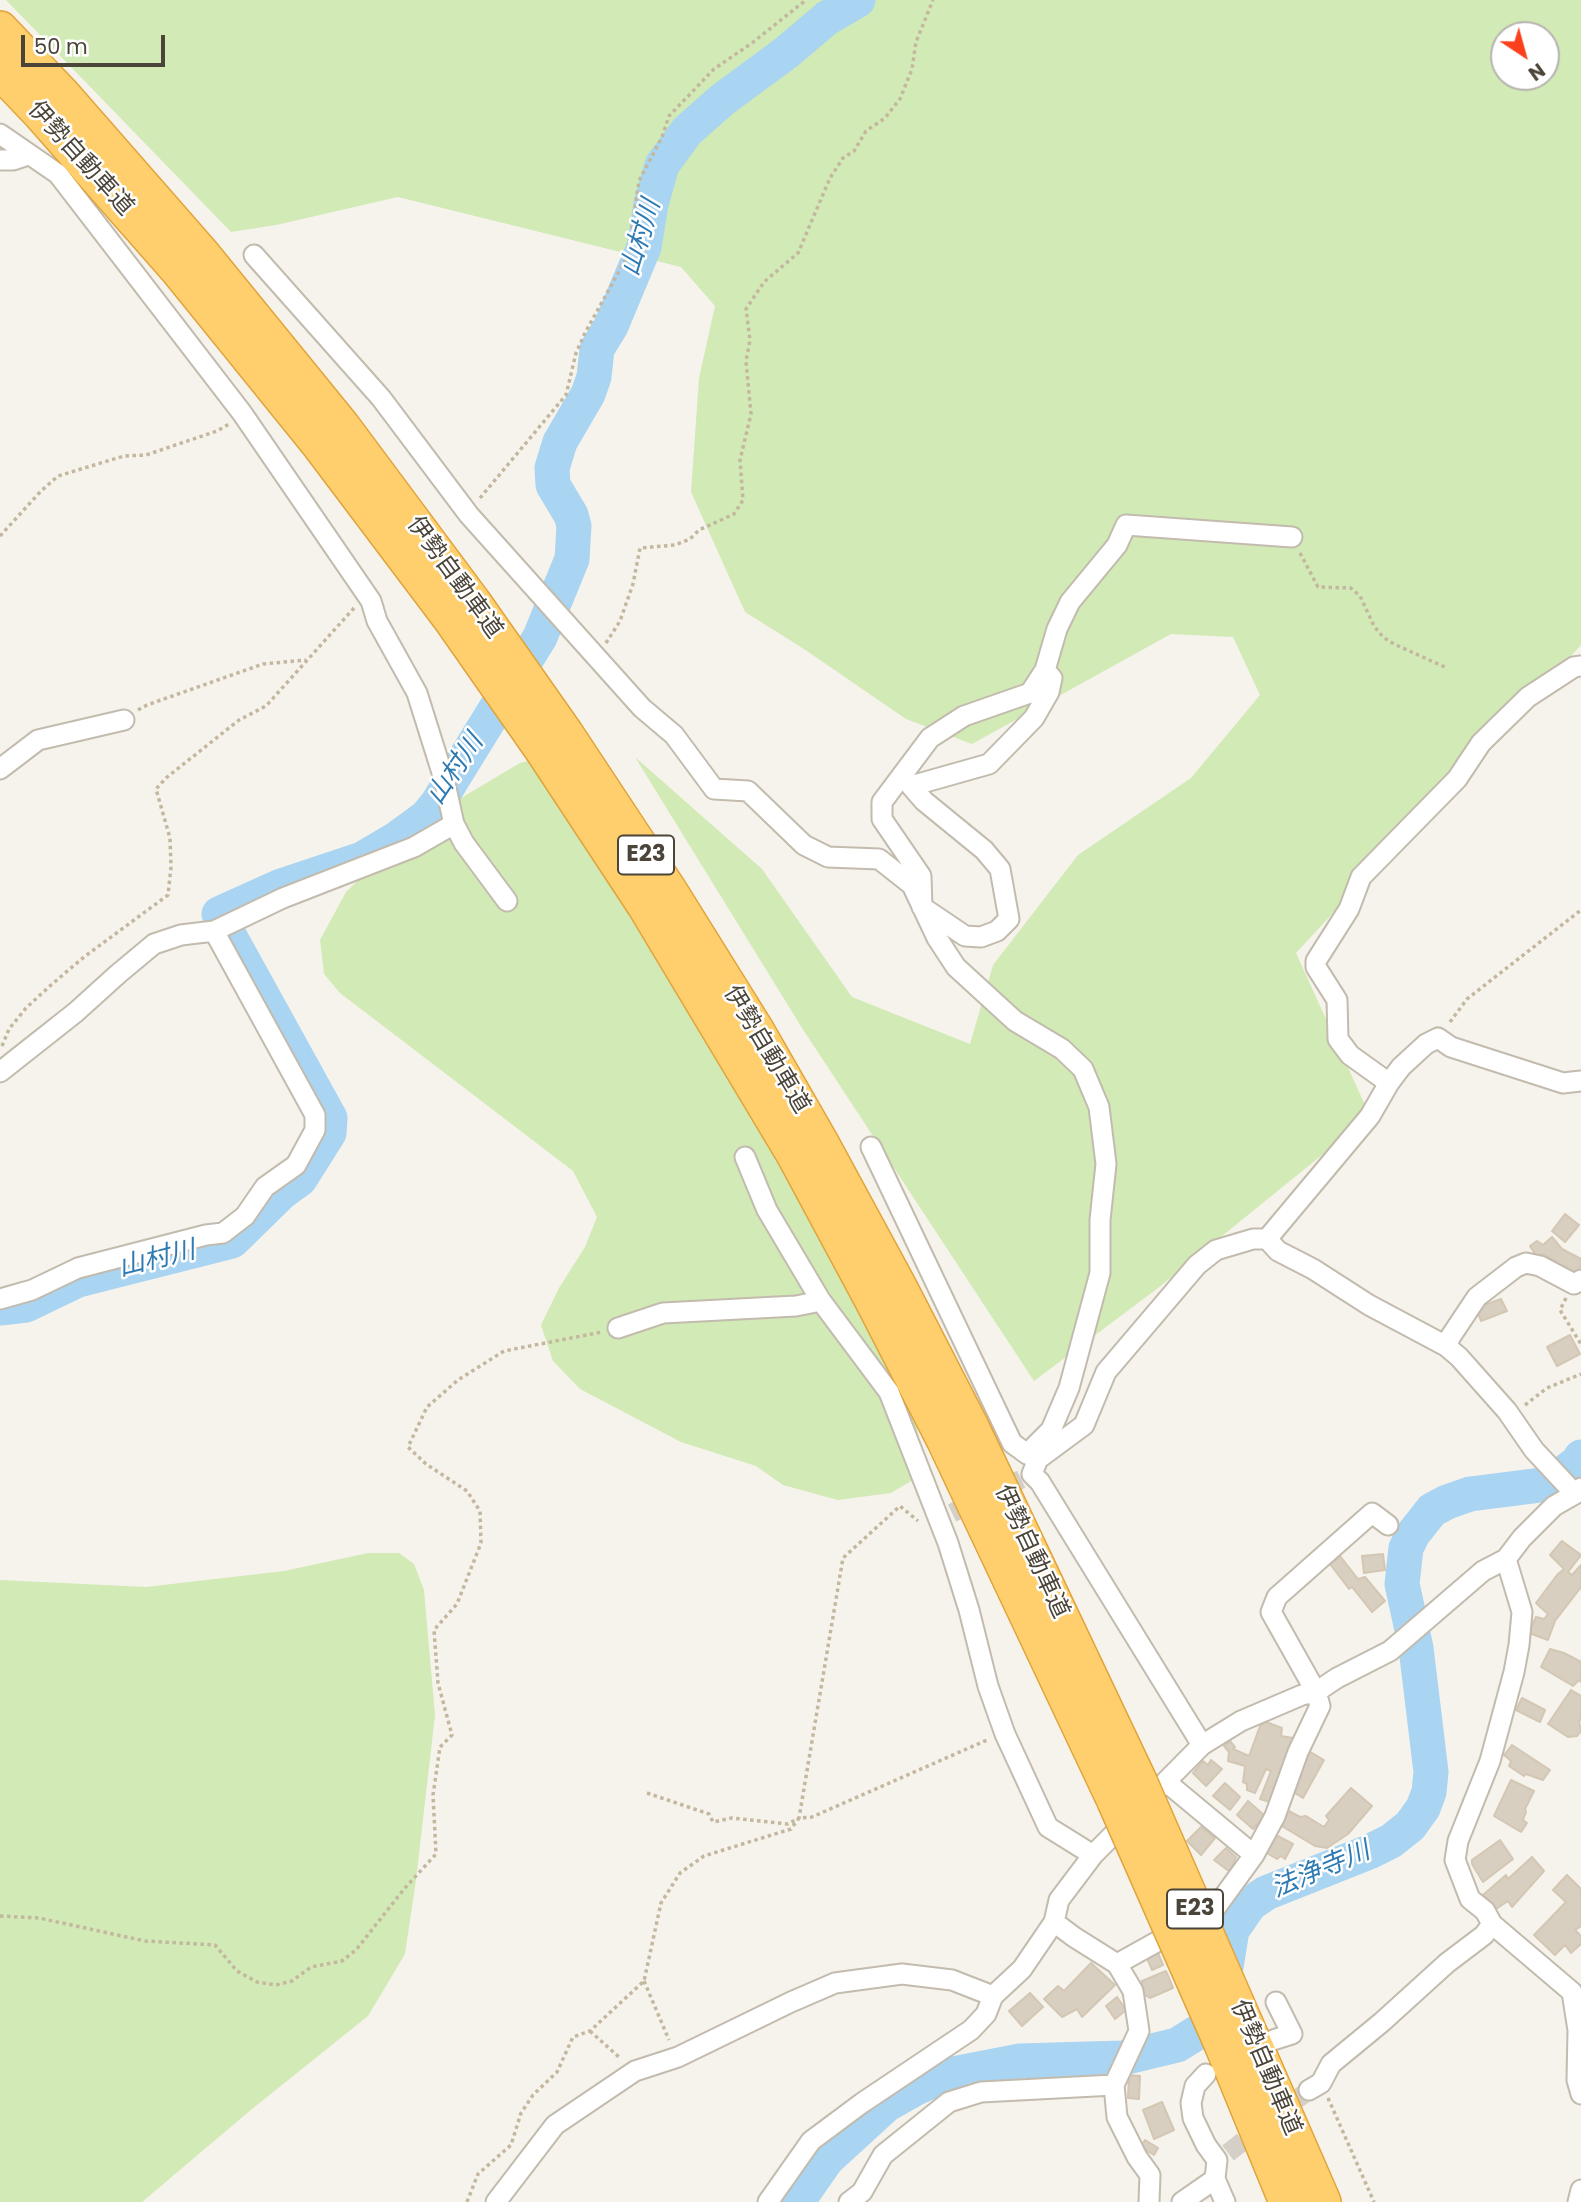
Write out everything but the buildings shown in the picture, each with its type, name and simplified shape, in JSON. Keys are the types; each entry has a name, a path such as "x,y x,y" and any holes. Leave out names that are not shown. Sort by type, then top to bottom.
{"highway":[{"name":"伊勢自動車道","path":"0,29 62,94 202,254 342,426 565,733 670,892 762,1041 899,1286 976,1437 1142,1789 1238,2049 1287,2202"},
{"name":"伊勢自動車道","path":"0,71 179,271 319,444 451,619 542,750 646,907 794,1154 944,1439 1142,1789"},
{"name":"伊勢自動車道","path":"1238,2049 1323,2202"}],"street":[{"path":"0,134 58,174 242,413 371,601 377,621 417,693 444,779 454,824 464,843 507,901"},
{"path":"0,160 13,160 28,155"},
{"path":"254,255 381,398 469,514 642,708 674,735 714,789 748,791 804,845 828,858 878,859 912,885 937,939 956,967 1015,1021 1062,1049 1083,1069 1099,1107 1106,1164 1100,1220 1100,1273 1069,1388 1051,1430 1032,1457 1032,1474 1047,1493 1202,1745"},
{"path":"922,907 921,876 882,819 882,802 906,782 930,738 964,716 1030,693 1045,670 1057,629 1070,603 1118,545 1126,525 1292,537"},
{"path":"1389,1083 1350,1055 1338,1039 1337,1000 1316,967 1316,961 1349,909 1360,877 1457,779 1481,743 1528,698 1574,667 1581,666"},
{"path":"906,782 989,764 1034,718 1049,692 1052,678 1045,670"},
{"path":"0,769 38,740 124,720"},
{"path":"906,782 925,802 984,850 1000,869 1009,919 997,931 981,937 965,936 922,907"},
{"path":"0,1072 76,1012 154,944 181,935 214,931 284,898 414,848 454,824"},
{"path":"0,1299 32,1290 78,1268 223,1233 245,1216 265,1187 296,1164 315,1130 315,1115 214,931"},
{"path":"1267,1239 1370,1116 1389,1083 1426,1044 1438,1038 1451,1047 1563,1083 1581,1081"},
{"path":"871,1147 1012,1443 1032,1457"},
{"path":"745,1157 767,1210 821,1301 889,1392 947,1518 988,1686 1005,1734 1048,1827 1093,1854"},
{"path":"768,2202 811,2141 971,2029 986,2014 993,1996 1022,1969 1054,1922 1059,1900 1093,1854 1202,1745 1241,1721 1302,1695 1316,1692 1390,1651 1483,1571 1506,1559 1522,1538 1554,1506 1578,1491 1534,1450 1510,1416 1447,1346 1369,1305 1313,1269 1278,1251 1267,1239 1254,1239 1216,1250 1197,1265 1106,1372 1084,1424 1032,1457"},
{"path":"1447,1346 1477,1297 1516,1268 1526,1264 1541,1266 1577,1282"},
{"path":"618,1328 663,1313 796,1307 821,1301"},
{"path":"1117,1964 1214,1910 1254,1855 1275,1816 1298,1752 1320,1706 1316,1692 1271,1612 1277,1597 1372,1514 1388,1525"},
{"path":"1506,1559 1521,1612 1519,1645 1490,1761 1458,1841 1455,1860 1470,1899 1485,1911 1492,1924 1572,1992 1578,2030 1577,2080 1581,2094"},
{"path":"1142,1789 1254,1855"},
{"path":"1054,1922 1117,1964 1133,1991 1139,2031 1114,2085 1117,2117 1137,2157 1150,2175 1149,2202"},
{"path":"1315,2086 1331,2064 1447,1963 1485,1935 1492,1924"},
{"path":"496,2202 555,2125 635,2071 678,2057 835,1983 902,1974 952,1980 993,1996"},
{"path":"1225,2202 1220,2164 1206,2145 1193,2118 1191,2103 1195,2086 1238,2049 1292,2034 1276,2001"},
{"path":"849,2202 862,2192 883,2155 949,2102 981,2092 1114,2085"},
{"path":"1182,2202 1220,2164"},
{"path":"1578,2202 1581,2190"}],"path":[{"path":"469,514 566,395 576,353 628,255 639,181 662,137 669,116 714,69 806,0"},
{"path":"596,656 611,639 620,621 633,584 640,548 675,545 690,539 699,530 734,514 743,500 740,460 751,414 746,360 750,340 746,309 764,282 798,253 830,178 843,159 854,152 866,131 885,118 900,99 912,69 916,42 933,0"},
{"path":"0,536 58,476 124,456 146,455 191,441 217,431 242,413"},
{"path":"1292,537 1318,587 1351,588 1360,596 1374,626 1383,636 1394,644 1447,668"},
{"path":"0,1051 9,1029 26,1008 84,957 168,895 170,838 156,789 239,720 266,706 360,602 371,601"},
{"path":"124,720 147,705 263,664 306,660"},
{"path":"1438,1038 1466,999 1581,910"},
{"path":"1577,1282 1560,1310 1581,1344"},
{"path":"0,1916 39,1918 145,1941 215,1945 237,1972 257,1982 276,1985 292,1981 311,1967 342,1961 356,1950 404,1889 436,1854 433,1796 440,1747 452,1735 438,1683 434,1630 457,1604 481,1543 480,1511 467,1491 426,1464 408,1447 427,1407 457,1380 504,1351 618,1328"},
{"path":"1510,1416 1547,1388 1581,1374"},
{"path":"467,2202 478,2174 511,2145 521,2113 533,2095 557,2072 573,2037 590,2031 644,1981 661,1903 680,1873 704,1856 791,1829 799,1818 843,1558 900,1506 927,1528 947,1518"},
{"path":"647,1793 709,1814 713,1822 732,1818 788,1824 799,1818 812,1818 990,1738 1005,1734"},
{"path":"644,1981 678,2057"},
{"path":"590,2031 635,2071"},
{"path":"1315,2086 1374,2202"}],"green space":[{"path":"6,0 1581,0 1581,645 1296,953 1370,1116 1158,1288 1034,1381 802,1028 635,757 762,869 852,997 970,1044 993,965 1078,855 1191,778 1260,695 1233,637 1171,634 972,744 906,719 745,612 691,492 699,378 715,306 681,267 398,197 276,225 231,232"},
{"path":"572,749 908,1384 919,1439 916,1478 891,1493 838,1500 783,1485 756,1466 681,1442 580,1389 553,1361 541,1325 559,1288 585,1247 597,1217 573,1171 340,993 324,974 320,940 346,892 390,849 456,801 520,763"},
{"path":"368,1553 399,1553 414,1564 424,1590 435,1715 405,1954 368,2016 142,2202 0,2202 0,1580 146,1587 284,1571"}],"waterway":[{"name":"山村川","path":"0,1308 26,1305 78,1280 232,1241 282,1192 300,1179 329,1133 330,1118 219,914 281,886 362,859 396,839 426,817 437,804 540,637 572,559 574,526 571,515 553,485 552,468 560,442 588,394 594,377 597,349 611,326 644,247 651,204 662,165 687,131 722,100 787,52 827,18 858,0"},
{"name":"法浄寺川","path":"797,2202 827,2159 886,2105 943,2076 1020,2061 1123,2058 1177,2045 1203,2029 1221,1998 1232,1930 1250,1904 1266,1893 1391,1841 1410,1826 1423,1808 1429,1792 1431,1772 1416,1648 1402,1584 1406,1548 1413,1534 1432,1510 1447,1502 1470,1494 1549,1484 1581,1457"}],"tunnel":[{"path":"952,1513 1032,1474"},
{"path":"1228,2153 1309,2090"}]}
